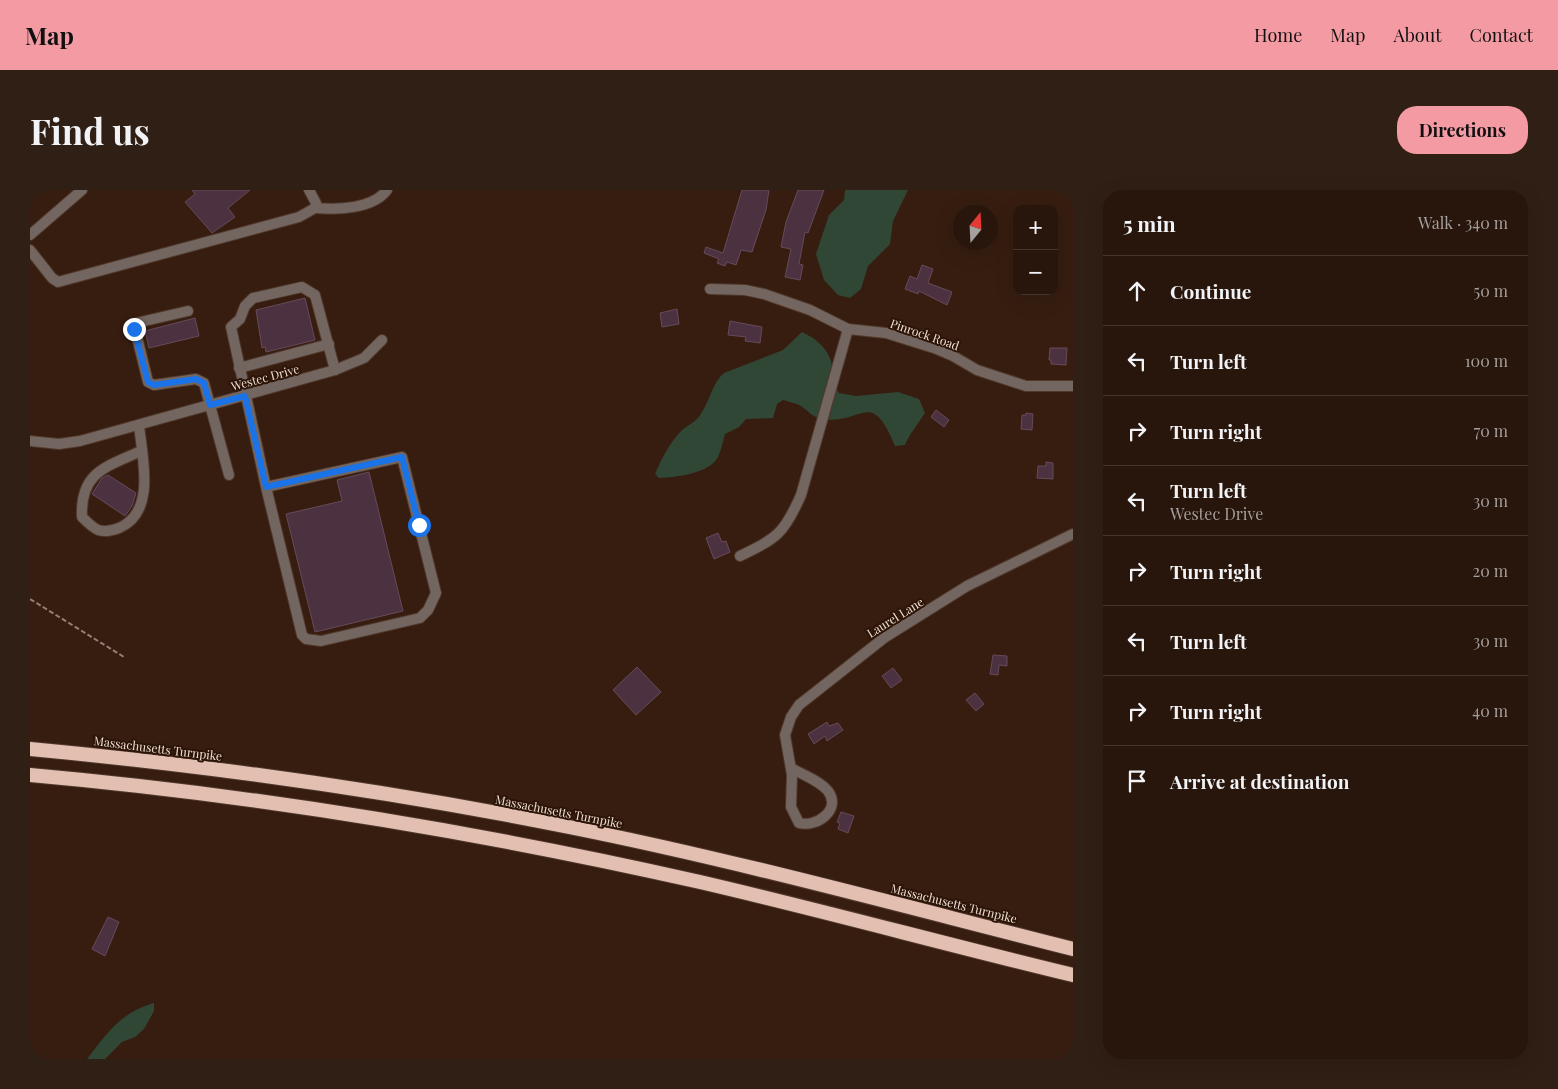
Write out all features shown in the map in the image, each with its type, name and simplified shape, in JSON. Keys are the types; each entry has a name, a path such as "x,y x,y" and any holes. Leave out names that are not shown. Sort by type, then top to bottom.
{"highway":[{"name":"Massachusetts Turnpike","path":"30,749 150,761 286,780 436,803 569,827 709,857 1073,949"},
{"path":"30,775 191,792 482,838 698,882 1073,975"}],"street":[{"path":"30,235 82,190"},
{"path":"309,190 316,203 315,208"},
{"path":"30,250 52,278 58,282 299,217 315,208 331,210 357,206 381,198 387,190"},
{"path":"266,487 402,457 436,594 428,610 420,618 321,641 306,639 302,635 266,487 245,396 231,327 240,319 246,306 253,298 302,287 315,295 336,370"},
{"name":"Pinrock Road","path":"710,289 758,293 810,310 848,328 879,331 909,340 953,356 977,370 1026,386 1073,386"},
{"path":"188,311 136,323 134,329 148,382 154,385 196,379 204,383 229,476"},
{"path":"740,556 780,534 790,520 801,495 848,328"},
{"name":"Westec Drive","path":"30,441 59,444 139,425 336,370 364,358 382,340"},
{"path":"239,368 329,344"},
{"path":"139,425 145,493 141,504 127,524 107,532 94,530 82,517 81,502 86,486 100,469 141,451"},
{"name":"Laurel Lane","path":"791,768 820,784 829,792 832,800 830,809 820,820 803,824 794,817 791,807 791,768 785,742 786,729 794,711 804,700 874,644 967,586 1073,534"}],"path":[{"path":"30,599 124,657"}],"green space":[{"path":"845,190 908,190 893,221 890,244 868,266 861,289 850,298 838,295 824,280 816,254 829,215 844,200"},
{"path":"802,332 816,341 826,351 832,365 832,382 839,393 856,396 898,392 919,399 925,413 905,445 895,446 879,417 872,413 835,420 821,419 813,416 799,405 783,400 777,404 773,418 746,419 739,427 725,434 718,457 714,463 691,474 659,478 655,474 673,441 681,431 701,414 716,383 724,373 783,350"},
{"path":"154,1003 154,1011 144,1029 135,1037 122,1042 105,1059 87,1059 108,1032 123,1018 142,1007"}],"building":[{"path":"192,190 250,190 228,208 235,217 212,233 185,202 195,194"},
{"path":"742,190 769,190 766,210 752,252 741,250 736,265 727,262 725,266 717,263 719,259 704,253 706,247 723,253"},
{"path":"798,190 824,190 808,233 805,232 799,264 803,265 800,280 785,277 791,249 781,247 786,222"},
{"path":"922,265 933,269 928,283 952,292 947,305 919,291 918,294 905,289 910,276 917,279"},
{"path":"305,298 315,340 266,352 265,347 262,348 256,310"},
{"path":"677,309 679,324 662,327 660,313"},
{"path":"195,318 199,336 149,348 145,331"},
{"path":"730,321 762,327 760,343 745,341 746,337 728,335"},
{"path":"1050,348 1067,348 1066,365 1051,364 1051,360 1049,360"},
{"path":"936,410 949,420 944,427 931,417"},
{"path":"1026,413 1033,414 1032,430 1021,429 1022,415 1026,415"},
{"path":"1046,462 1053,463 1053,479 1037,478 1038,466 1046,466"},
{"path":"369,472 403,611 315,632 286,514 342,501 337,480"},
{"path":"108,475 136,493 132,506 125,516 92,494 102,478"},
{"path":"718,533 722,542 726,541 730,552 714,559 706,538"},
{"path":"993,655 1007,656 1007,666 999,665 998,675 990,674"},
{"path":"637,667 661,692 636,715 613,690"},
{"path":"893,668 902,680 891,688 882,676"},
{"path":"975,693 984,704 976,711 966,700"},
{"path":"827,722 829,726 838,723 843,730 827,741 825,736 814,744 808,734"},
{"path":"841,812 854,816 848,833 838,829 840,823 837,822"},
{"path":"108,917 119,922 105,956 92,949"}],"route":[{"path":"134,329 148,382 154,385 196,379 204,383 210,405 245,396 266,487 402,457 419,525"}]}
